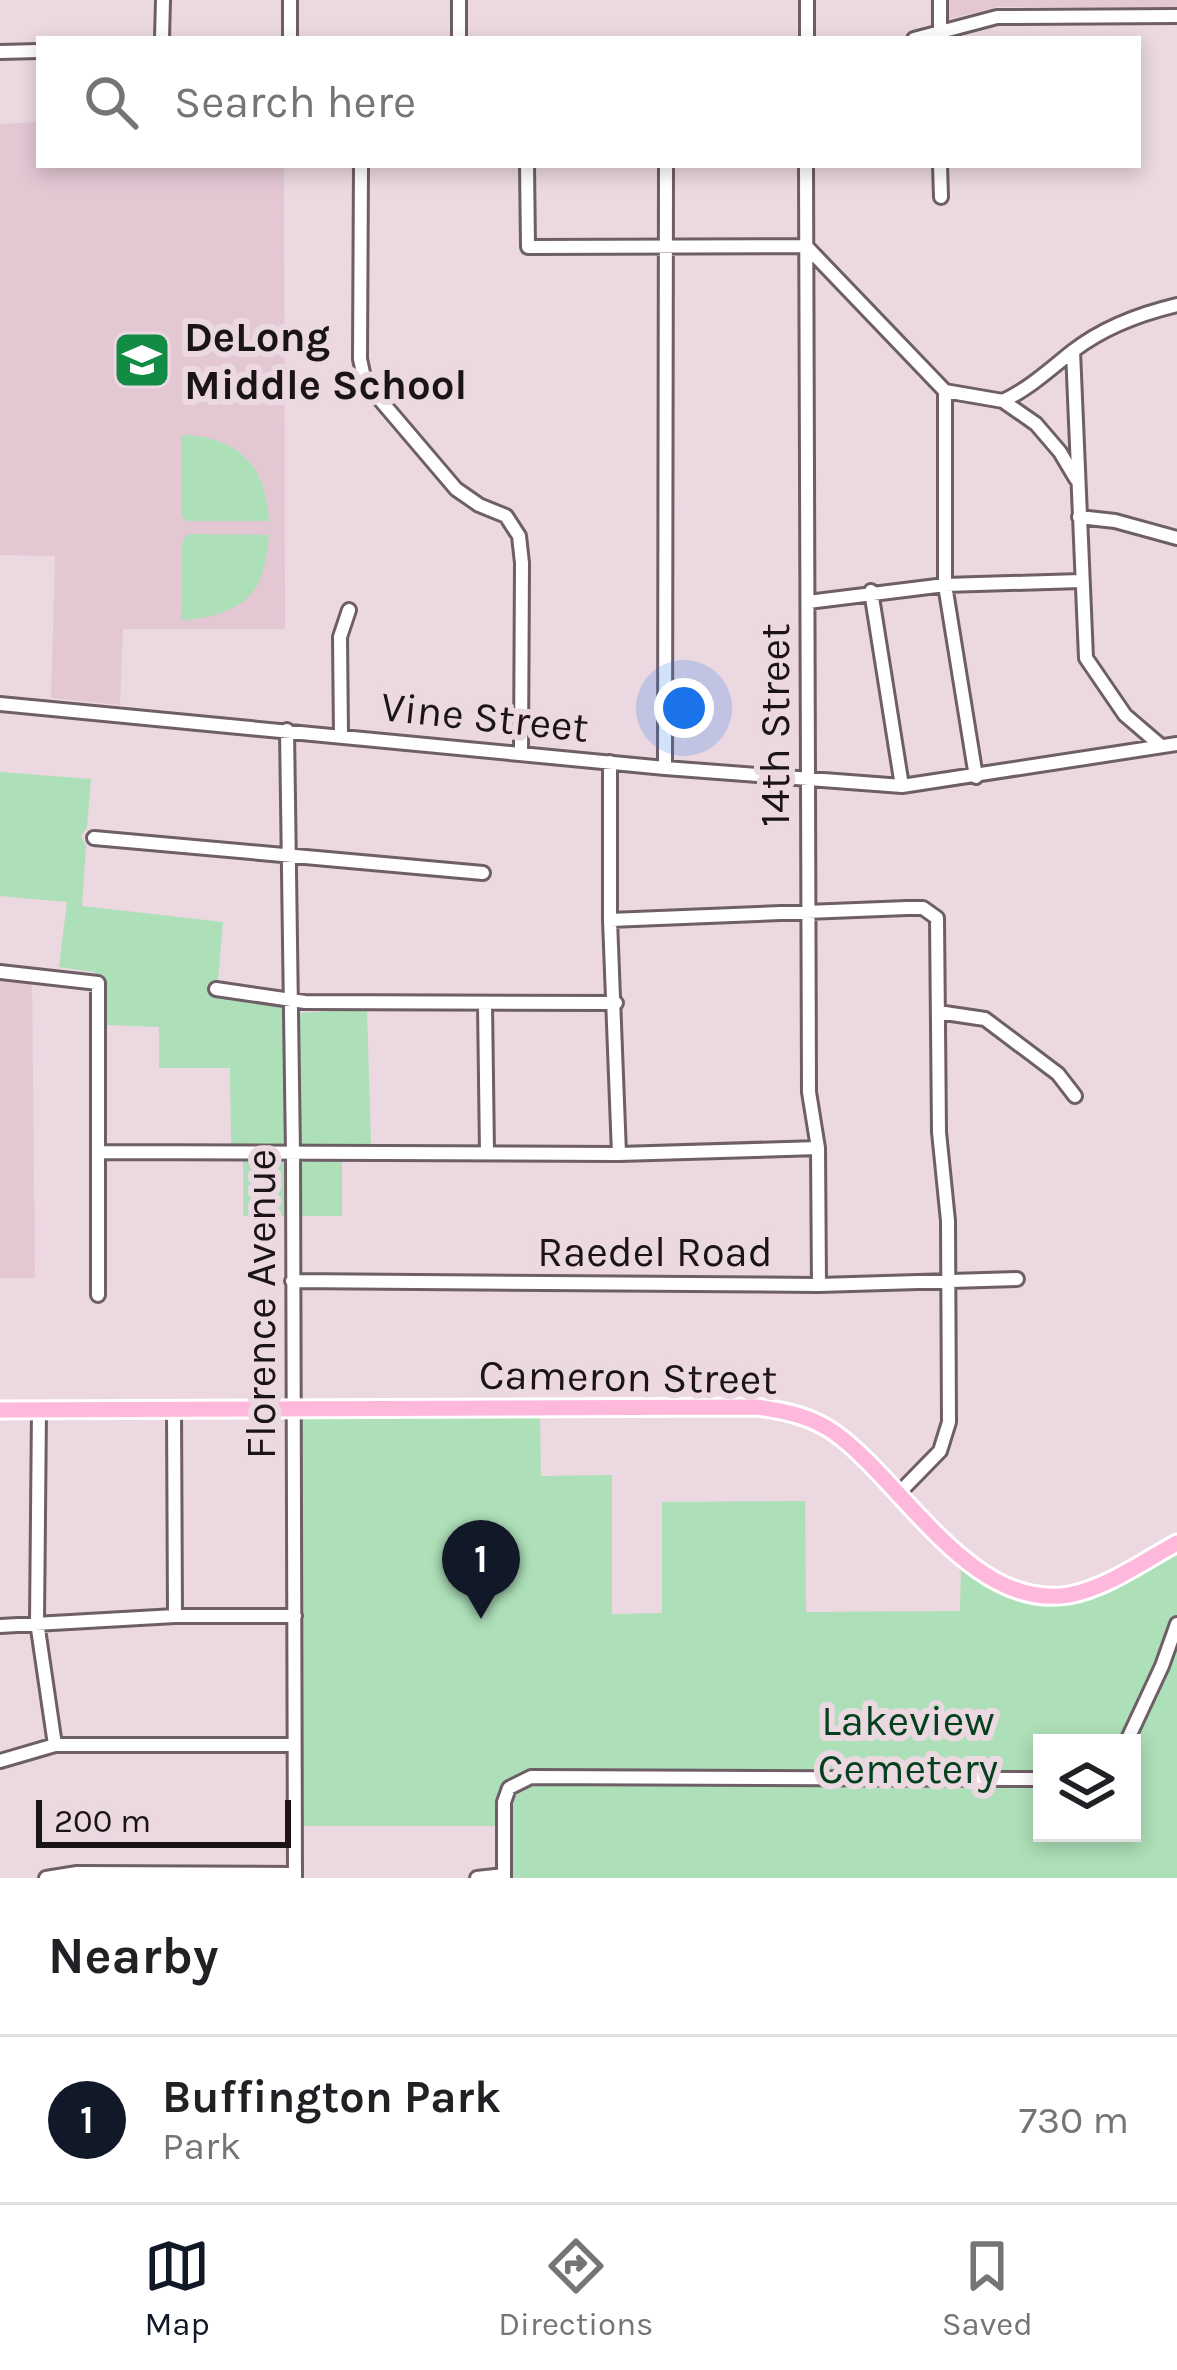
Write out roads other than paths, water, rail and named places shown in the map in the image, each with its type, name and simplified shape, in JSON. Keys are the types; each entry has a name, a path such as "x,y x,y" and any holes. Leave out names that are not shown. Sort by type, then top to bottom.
{"main road":[{"name":"Cameron Street","path":"0,1409 757,1407 787,1411 834,1432 983,1575 1031,1595 1087,1590 1177,1543"}],"street":[{"path":"163,0 163,36"},
{"path":"290,0 290,36"},
{"path":"459,0 459,36"},
{"path":"806,0 807,36"},
{"path":"940,0 940,36 997,17 1177,16"},
{"path":"0,52 36,51"},
{"path":"361,168 360,359 365,382 456,488 506,516 519,536 523,563 521,753"},
{"path":"527,168 528,247 806,246 945,392 1003,401 1036,424 1076,479"},
{"path":"665,768 666,168"},
{"name":"14th Street","path":"806,168 808,1092 818,1148 819,1285"},
{"path":"940,168 940,197"},
{"path":"1003,401 1030,388 1073,351 1120,322 1177,305"},
{"path":"1073,351 1086,658 1125,715 1160,745"},
{"path":"945,392 944,585 976,777"},
{"path":"1079,517 1115,521 1177,538"},
{"path":"808,602 944,585 1081,581"},
{"path":"872,591 902,786"},
{"path":"341,736 340,638 349,610"},
{"name":"Vine Street","path":"0,704 807,781 902,786 1177,744"},
{"name":"Florence Avenue","path":"286,730 296,1616 294,1876"},
{"path":"610,762 610,920 619,1154"},
{"path":"94,838 483,873"},
{"path":"610,920 923,908 937,918 949,1281 946,1436 940,1451 898,1494"},
{"path":"0,972 98,983 98,1295"},
{"path":"216,989 290,999 616,1003"},
{"path":"485,1004 487,1153"},
{"path":"938,1012 985,1019 1058,1073 1075,1096"},
{"path":"98,1152 619,1154 818,1148"},
{"name":"Raedel Road","path":"292,1281 819,1285 1017,1279"},
{"path":"39,1409 37,1622 55,1745"},
{"path":"174,1409 175,1616"},
{"path":"0,1626 175,1616 296,1616"},
{"path":"1130,1734 1177,1624"},
{"path":"0,1761 55,1745 294,1745"},
{"path":"477,1878 504,1876 504,1802 509,1788 531,1777 1033,1779"},
{"path":"46,1878 294,1876"}],"place":[{"name":"DeLong Middle School","path":"142,360"},
{"name":"Buffington Park","path":"481,1619"}],"park label":[{"name":"Lakeview Cemetery","path":"908,1744"}]}
